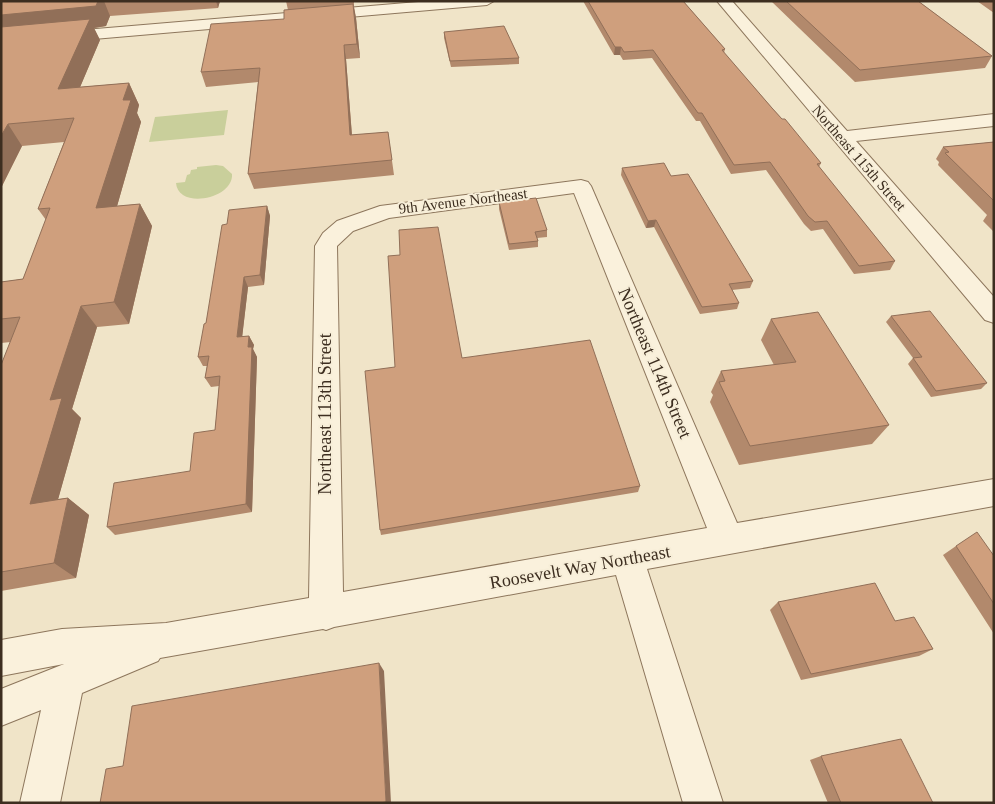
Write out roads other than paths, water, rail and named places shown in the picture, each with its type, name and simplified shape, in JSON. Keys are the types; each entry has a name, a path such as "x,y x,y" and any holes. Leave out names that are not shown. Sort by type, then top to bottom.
{"street":[{"path":"1,42 487,1"},
{"name":"Northeast 115th Street","path":"724,1 994,314"},
{"path":"251,21 254,4"},
{"path":"841,137 994,120"},
{"name":"9th Avenue Northeast","path":"347,225 358,219 389,211 581,186"},
{"name":"Northeast 114th Street","path":"581,186 728,540"},
{"name":"Northeast 113th Street","path":"326,613 325,255 329,239 347,225"},
{"name":"Roosevelt Way Northeast","path":"1,658 23,652 56,647 166,640 326,613 994,492"},
{"path":"626,558 703,803"},
{"name":"Roosevelt Way Northeast","path":"1,708 166,640"},
{"path":"40,803 66,682"}]}
